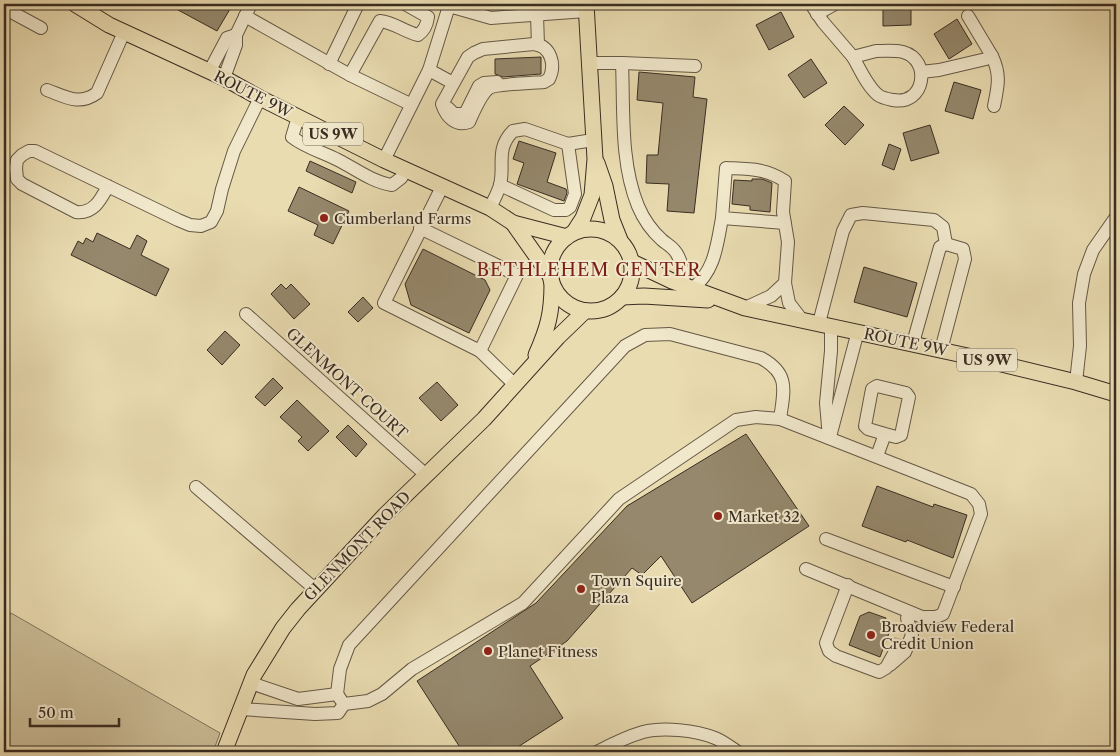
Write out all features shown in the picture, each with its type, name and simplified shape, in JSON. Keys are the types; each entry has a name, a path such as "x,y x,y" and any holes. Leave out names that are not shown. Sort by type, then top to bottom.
{"main road":[{"name":"ROUTE 9W","path":"75,4 92,9 124,32 224,78 384,160 490,208 513,223 570,235"},
{"path":"586,7 595,159 592,195 583,218 570,235 558,245 550,266 552,281 558,294 574,308 585,311 599,311 612,306 622,297 631,281 632,262 612,220 606,186 595,159"},
{"name":"ROUTE 9W","path":"513,223 552,281"},
{"path":"570,235 586,229 598,229 610,233 620,240"},
{"name":"ROUTE 9W","path":"632,262 653,273 745,308 912,343 1076,382 1116,394"},
{"name":"GLENMONT ROAD","path":"531,368 544,338 552,311 552,281"},
{"name":"ROUTE 9W","path":"622,297 664,297 724,301"},
{"name":"GLENMONT ROAD","path":"224,752 254,675 283,628 315,589 385,515 484,419 585,311"}],"street":[{"path":"224,78 236,45 236,35 251,4"},
{"path":"330,64 358,4"},
{"path":"350,75 380,21 385,21 411,34 418,35 422,32 428,17 405,4"},
{"path":"835,4 814,9 822,22 853,57 877,94 887,99 898,101 913,96 918,92 921,72 917,62 904,52 876,51 853,57"},
{"path":"384,160 410,104 429,70 448,5 491,18 537,15 586,7"},
{"path":"4,8 42,28"},
{"path":"537,15 538,45"},
{"path":"244,16 350,75 410,104"},
{"path":"968,16 998,67 999,76 994,106"},
{"path":"47,90 72,99 82,100 90,98 96,93 124,32"},
{"path":"209,72 227,38 236,35"},
{"path":"538,45 541,45 548,52 552,66 549,79 544,82 489,88 469,122 463,124 456,123 444,112 442,104 468,57 483,49 538,45"},
{"path":"921,72 939,70 992,56"},
{"path":"589,63 695,66"},
{"path":"622,63 626,148 631,187 639,208 650,227 679,256 688,287 701,282 710,269 722,218 726,168 752,169 774,174 785,181 783,212 788,242 785,283 790,303 802,320"},
{"path":"429,70 450,88"},
{"path":"108,186 100,200 89,210 83,213 76,212 22,184 17,179 17,160 29,151 35,151 190,225 201,226 211,222 217,210 234,151 260,98"},
{"path":"298,117 292,137 301,144 338,160 380,183 392,185 401,178 406,170"},
{"path":"490,208 500,185 500,156 509,135 513,131 525,129 568,144 593,140"},
{"path":"500,185 554,210 566,210 570,207 575,194 568,144"},
{"path":"442,187 384,303 480,351 515,385"},
{"path":"829,438 826,403 831,351 825,324 843,231 851,215 863,213 934,220 943,227 946,244"},
{"path":"1076,382 1080,346 1079,303 1084,274 1093,250 1116,217"},
{"path":"722,218 785,223"},
{"path":"420,228 517,275 480,351"},
{"path":"912,343 940,247 946,244 963,249 965,259 941,350"},
{"path":"745,308 771,296 785,283"},
{"name":"GLENMONT COURT","path":"246,314 426,475"},
{"path":"829,438 836,418 858,331"},
{"path":"241,708 315,714 338,713 340,670 348,645 625,346 645,335 670,334 761,358 774,366 781,376 784,393 780,419"},
{"path":"876,386 906,393 909,397 901,435 896,437 885,434 868,429 865,426 872,389 876,386"},
{"path":"251,683 298,699 340,699 368,702 382,694 412,669 523,603 619,499 736,420 756,417 780,419 877,456 971,494 979,504 981,514 944,614 936,617 922,616 906,620"},
{"path":"877,456 885,434"},
{"path":"196,487 315,589"},
{"path":"826,539 954,587"},
{"path":"806,569 848,585 906,620 912,635 905,652 879,672 836,656 829,651 826,643 848,585"},
{"path":"886,668 896,650"},
{"path":"597,752 620,740 644,732 674,730 695,732 716,738 738,752"}],"shaded area":[{"path":"11,613 220,733 213,752 4,752 4,622"}],"building":[{"path":"167,4 233,4 217,31"},
{"path":"883,4 911,4 911,25 883,26"},
{"path":"781,12 794,37 769,50 756,25"},
{"path":"957,19 972,44 949,59 934,34"},
{"path":"541,57 541,74 503,77 495,74 495,59"},
{"path":"811,59 827,83 804,98 788,75"},
{"path":"639,72 695,77 693,97 707,99 694,213 667,211 669,184 646,183 647,155 658,155 663,103 637,100"},
{"path":"954,82 981,90 973,119 945,111"},
{"path":"844,106 864,125 845,145 825,125"},
{"path":"930,125 939,153 911,161 903,133"},
{"path":"519,141 556,153 547,182 566,189 567,193 564,201 517,184 524,163 513,159"},
{"path":"889,144 901,149 894,170 882,165"},
{"path":"310,161 356,182 352,193 306,171"},
{"path":"752,179 762,179 772,183 770,212 750,210 750,206 732,204 734,180 752,181"},
{"name":"Cumberland Farms","path":"299,187 349,211 333,244 314,235 318,225 288,211"},
{"path":"97,233 130,249 137,235 147,241 141,255 169,269 156,296 71,255 78,241 83,244 86,238 93,242"},
{"path":"423,249 485,280 490,290 469,333 411,305 405,284"},
{"path":"864,267 917,283 907,317 854,302"},
{"path":"281,284 286,289 291,284 310,304 294,319 271,294"},
{"path":"363,297 373,308 358,322 348,312"},
{"path":"225,331 240,345 222,365 207,350"},
{"path":"273,378 283,388 265,406 255,397"},
{"path":"437,382 458,405 441,421 419,398"},
{"path":"297,400 329,431 308,451 298,441 302,437 280,417"},
{"path":"348,425 367,444 356,457 336,437"},
{"path":"746,434 809,526 692,603 661,556 642,575 632,568 567,641 530,666 563,718 510,752 463,752 417,681 536,603 627,506"},
{"path":"877,486 933,507 934,504 967,515 953,558 907,540 906,542 862,526"},
{"name":"Broadview Federal Credit Union","path":"869,612 886,618 885,622 892,625 880,657 849,645 860,616"}],"tunnel":[{"path":"896,650 903,630"}],"place":[{"name":"Cumberland Farms","path":"324,218"},
{"name":"Market 32","path":"718,516"},
{"name":"Town Squire Plaza","path":"581,589"},
{"name":"Broadview Federal Credit Union","path":"871,635"},
{"name":"Planet Fitness","path":"488,651"}],"district":[{"name":"BETHLEHEM CENTER","path":"589,270"}]}
